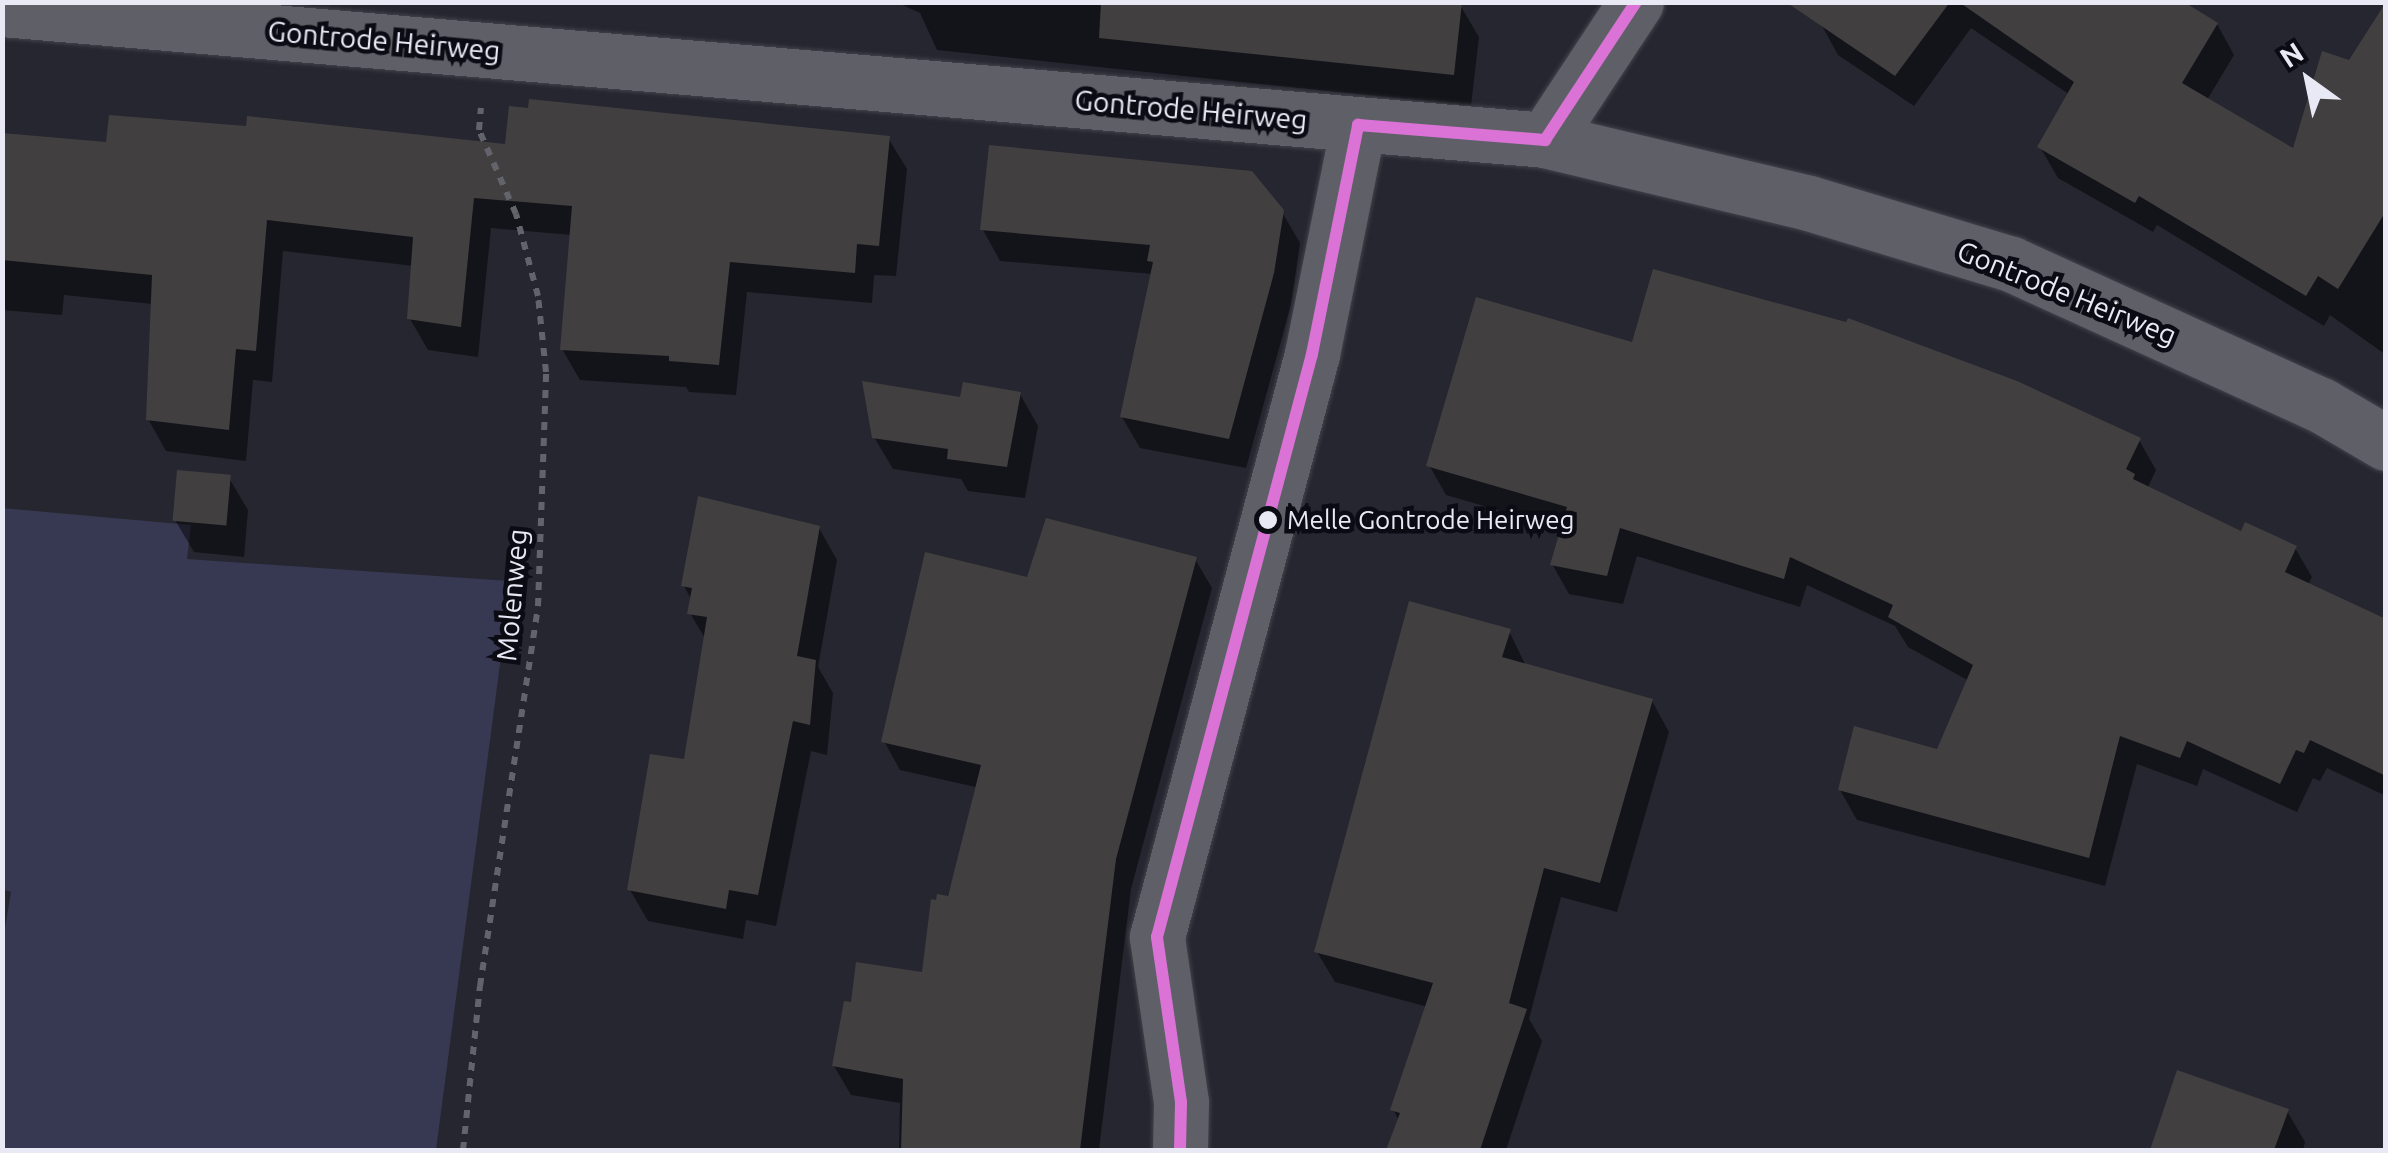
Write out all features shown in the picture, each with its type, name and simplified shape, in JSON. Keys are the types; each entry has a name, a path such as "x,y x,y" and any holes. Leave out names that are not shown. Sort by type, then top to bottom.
{"street":[{"path":"1545,140 1636,2"},
{"name":"Gontrode Heirweg","path":"2,9 1545,140 1809,202 2011,264 2321,405 2386,443"},
{"path":"1180,1150 1181,1102 1157,937 1312,354 1358,125"}],"path":[{"name":"Molenweg","path":"463,1150 480,986 538,606 546,372 538,296 516,214 479,130 485,50"}],"shaded area":[{"path":"2,508 191,525 187,559 511,581 436,1150 3,1150 2,946 11,892 2,889"}],"building":[{"path":"1101,2 1462,2 1454,75 1099,38"},
{"path":"1786,2 1950,2 1895,76"},
{"path":"1959,2 2184,2 2218,23 2182,83 2293,148 2322,51 2349,60 2386,2 2386,211 2338,289 2318,276 2306,296 2139,196 2135,203 2037,147 2074,82"},
{"path":"529,99 890,136 879,246 857,244 855,273 730,262 719,365 669,361 669,356 560,350 572,206 474,198 461,327 407,319 413,237 267,220 256,351 236,349 229,430 146,420 152,275 2,260 2,133 106,142 109,115 246,126 247,116 505,144 509,106 528,108"},
{"path":"989,145 1252,171 1284,210 1274,273 1229,439 1120,417 1153,262 1147,261 1150,245 980,230"},
{"path":"1653,269 1846,322 1848,318 2017,381 2141,438 2126,469 2135,474 2133,479 2241,531 2245,522 2297,546 2285,572 2386,619 2386,776 2310,740 2304,753 2296,750 2280,784 2187,741 2180,758 2120,736 2089,858 1838,790 1854,726 1937,749 1973,665 1888,617 1893,605 1790,557 1784,579 1620,528 1607,576 1550,565 1567,507 1426,466 1476,297 1632,342"},
{"path":"862,381 960,397 963,382 1021,392 1007,467 947,459 948,449 872,438"},
{"path":"177,470 231,475 226,526 173,521"},
{"path":"698,496 820,526 797,656 816,660 810,725 793,721 758,895 729,890 726,909 627,890 650,754 684,759 707,617 687,614 692,588 681,586"},
{"path":"1046,518 1197,557 1116,859 1080,1150 901,1150 903,1079 832,1066 844,1001 851,1002 856,962 922,972 931,899 936,900 937,894 948,896 981,765 881,742 925,552 1027,577"},
{"path":"1409,601 1511,629 1502,657 1653,699 1600,883 1544,868 1509,1003 1527,1009 1480,1150 1386,1150 1400,1113 1390,1110 1433,983 1314,952"},
{"path":"2177,1070 2289,1109 2274,1150 2150,1150"}],"transit line":[{"path":"1545,140 1636,2"},
{"path":"1358,125 1545,140"},
{"path":"1180,1150 1181,1102 1157,937 1312,354 1358,125"}],"place":[{"name":"Melle Gontrode Heirweg","path":"1268,520"}]}
